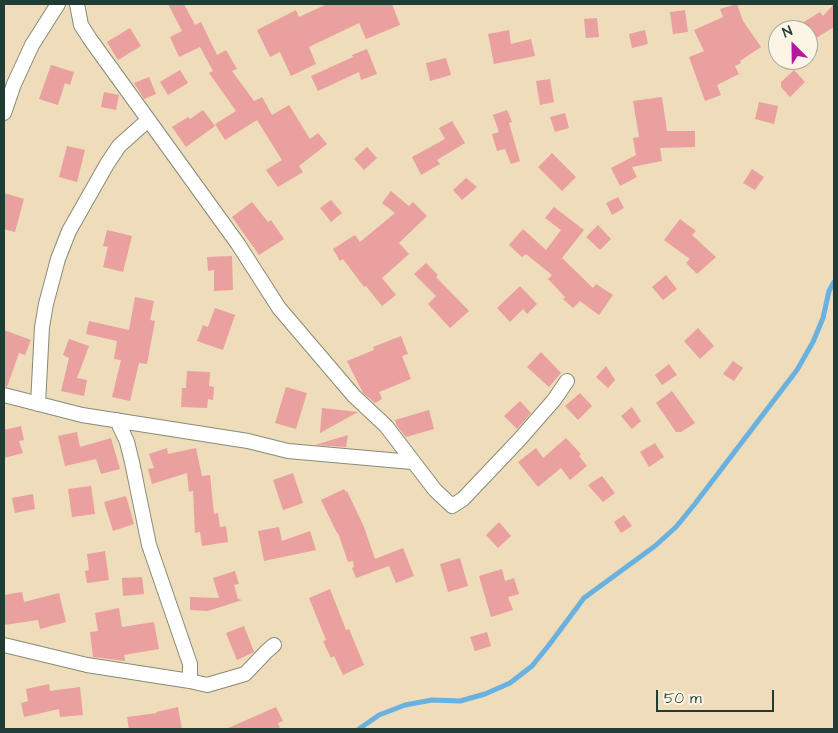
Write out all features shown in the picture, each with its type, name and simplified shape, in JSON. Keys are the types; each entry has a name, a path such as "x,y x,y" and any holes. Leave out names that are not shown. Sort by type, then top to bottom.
{"street":[{"path":"4,113 14,84 32,45 58,4"},
{"path":"76,4 81,24 238,244 279,308 354,396 386,426 435,490 452,506 463,499 519,440 554,400 566,381"},
{"path":"38,404 43,319 58,259 83,205 119,146 148,120"},
{"path":"4,396 82,415 248,441 288,451 412,462"},
{"path":"117,420 127,442 149,545 190,664 190,681"},
{"path":"4,645 87,665 207,685 245,674 274,645"}],"building":[{"path":"168,4 184,4 195,25 201,22 217,55 226,50 237,69 232,71 254,101 262,97 272,115 289,105 310,139 318,133 327,144 299,166 303,172 278,187 266,170 282,160 257,120 225,140 215,124 236,111 209,73 213,71 200,47 179,57 170,37 182,31"},
{"path":"327,4 392,4 400,25 366,39 359,23 309,47 316,64 291,76 280,52 270,57 257,30 296,10 299,17"},
{"path":"737,4 743,21 761,47 735,66 739,74 717,85 721,95 705,101 689,57 704,51 694,30 723,17 720,9"},
{"path":"834,4 834,27 818,37 818,20 807,20 820,12 823,16"},
{"path":"685,10 688,32 673,34 670,12"},
{"path":"597,18 599,37 586,38 584,19"},
{"path":"130,28 141,46 118,60 107,42"},
{"path":"509,30 511,44 531,39 535,56 494,64 488,34"},
{"path":"645,30 648,44 632,48 629,34"},
{"path":"367,49 377,74 361,80 359,72 318,91 311,76"},
{"path":"446,58 451,75 430,81 426,63"},
{"path":"51,65 74,72 70,85 65,83 58,105 39,99"},
{"path":"180,70 188,83 168,95 160,82"},
{"path":"794,70 805,82 790,97 781,87 781,82"},
{"path":"149,77 156,94 144,99 134,83"},
{"path":"550,79 554,102 540,105 536,81"},
{"path":"104,92 119,95 116,110 101,107"},
{"path":"662,97 667,131 695,131 695,147 660,148 662,161 632,167 637,177 620,186 611,168 636,155 633,138 639,137 633,101"},
{"path":"759,102 778,106 774,124 755,119"},
{"path":"203,110 215,126 186,147 172,127 188,117 190,119"},
{"path":"507,110 512,122 509,123 520,161 511,164 505,149 497,151 492,134 499,132 493,115"},
{"path":"565,113 569,128 555,132 550,117"},
{"path":"452,121 465,143 437,160 440,164 421,175 412,157 445,139 439,128"},
{"path":"67,146 85,150 77,182 59,177"},
{"path":"367,147 377,158 364,170 354,159"},
{"path":"552,153 576,177 562,191 538,167"},
{"path":"752,169 764,177 755,190 743,183"},
{"path":"466,178 477,187 462,200 453,190"},
{"path":"391,191 409,206 413,202 427,216 399,243 409,254 382,278 396,295 382,306 366,286 364,287 343,259 340,261 333,249 355,235 360,242 395,213 382,203"},
{"path":"4,193 24,199 15,232 4,229"},
{"path":"618,197 624,208 612,215 606,203"},
{"path":"331,200 342,213 331,222 320,208"},
{"path":"252,202 268,222 271,220 284,239 259,255 232,217"},
{"path":"554,207 584,230 562,258 593,288 596,284 613,295 599,315 580,301 573,308 563,299 565,297 548,279 552,275 526,254 522,257 509,245 523,229 546,250 561,230 545,218"},
{"path":"680,219 696,231 692,235 716,257 697,274 686,263 690,259 664,240"},
{"path":"598,225 611,239 600,250 586,237"},
{"path":"107,230 132,236 123,272 103,267 108,247 103,246"},
{"path":"232,256 233,290 214,291 214,270 208,271 207,257"},
{"path":"426,263 438,275 436,277 469,311 450,328 428,304 436,296 414,274"},
{"path":"666,275 677,289 663,300 652,287"},
{"path":"520,286 537,304 527,314 523,309 510,322 497,308"},
{"path":"135,297 154,301 150,320 155,321 147,364 139,363 130,401 112,397 121,360 114,359 117,341 86,334 89,321 129,330"},
{"path":"215,308 235,315 223,350 197,341 203,325 208,327"},
{"path":"698,328 714,346 700,359 684,341"},
{"path":"4,330 31,340 25,355 19,353 7,387 4,386"},
{"path":"401,336 408,354 402,356 411,379 379,392 382,399 375,403 363,393 347,361 374,350 373,347"},
{"path":"69,339 89,346 77,378 87,380 84,396 61,391 69,358 63,355"},
{"path":"541,352 561,373 549,387 527,367"},
{"path":"733,361 743,368 734,381 723,374"},
{"path":"669,364 677,375 662,385 655,375"},
{"path":"606,366 615,380 608,388 596,377"},
{"path":"187,371 210,372 209,386 214,387 213,400 208,399 207,408 181,407 182,388 186,388"},
{"path":"286,387 307,393 296,429 275,423"},
{"path":"672,391 695,423 681,432 676,432 656,403"},
{"path":"580,393 592,406 578,420 565,406"},
{"path":"520,401 531,413 517,429 504,416"},
{"path":"632,407 641,421 632,429 621,416"},
{"path":"322,408 358,412 320,433"},
{"path":"429,410 434,429 406,437 397,426 395,420"},
{"path":"21,426 24,440 19,441 23,453 4,458 4,430"},
{"path":"77,432 80,447 111,438 120,469 101,474 96,459 65,466 58,436"},
{"path":"348,435 346,447 315,445"},
{"path":"566,438 581,454 579,456 587,466 570,480 561,468 538,487 518,462 536,448 543,458"},
{"path":"655,443 664,457 649,467 640,452"},
{"path":"167,448 168,454 196,448 202,476 210,475 214,514 218,513 220,527 226,526 228,542 202,546 200,532 195,533 193,491 189,492 187,473 152,484 148,469 154,468 149,454"},
{"path":"293,473 303,503 283,510 273,480"},
{"path":"602,476 615,493 603,502 588,485"},
{"path":"91,486 95,514 72,517 68,489"},
{"path":"344,489 347,491 364,527 375,559 403,548 414,576 396,583 389,566 356,578 352,568 354,567 353,561 348,562 338,533 321,500"},
{"path":"33,494 35,509 15,513 12,498"},
{"path":"126,496 134,524 113,531 104,502"},
{"path":"624,515 632,526 621,533 614,522"},
{"path":"499,522 511,536 498,548 486,535"},
{"path":"279,527 282,541 310,531 316,550 264,561 258,531"},
{"path":"105,551 109,580 87,583 85,571 89,570 87,554"},
{"path":"460,558 468,586 448,592 440,564"},
{"path":"502,569 505,581 514,578 519,594 508,597 513,610 491,617 479,576"},
{"path":"235,571 239,584 234,585 238,599 242,600 208,611 190,610 190,597 219,598 213,578"},
{"path":"142,577 144,594 123,596 122,578"},
{"path":"330,589 346,630 349,629 364,665 343,675 334,656 331,658 323,641 326,640 309,598"},
{"path":"22,592 24,602 59,593 66,622 40,629 38,620 4,625 4,595"},
{"path":"119,608 122,627 154,622 159,649 124,655 125,661 93,657 90,632 98,631 95,613"},
{"path":"244,626 254,652 237,660 226,633"},
{"path":"487,632 491,646 475,651 470,637"},
{"path":"49,684 50,691 80,687 83,715 60,717 59,709 24,717 21,703 28,701 26,689"},
{"path":"178,707 182,729 129,729 127,717 157,713"},
{"path":"276,707 283,721 278,723 280,729 226,729"}],"waterway":[{"path":"359,729 379,715 405,705 432,700 460,701 485,694 510,683 532,666 584,598 655,546 676,527 694,505 797,370 813,342 823,318 829,291 834,282"}]}
